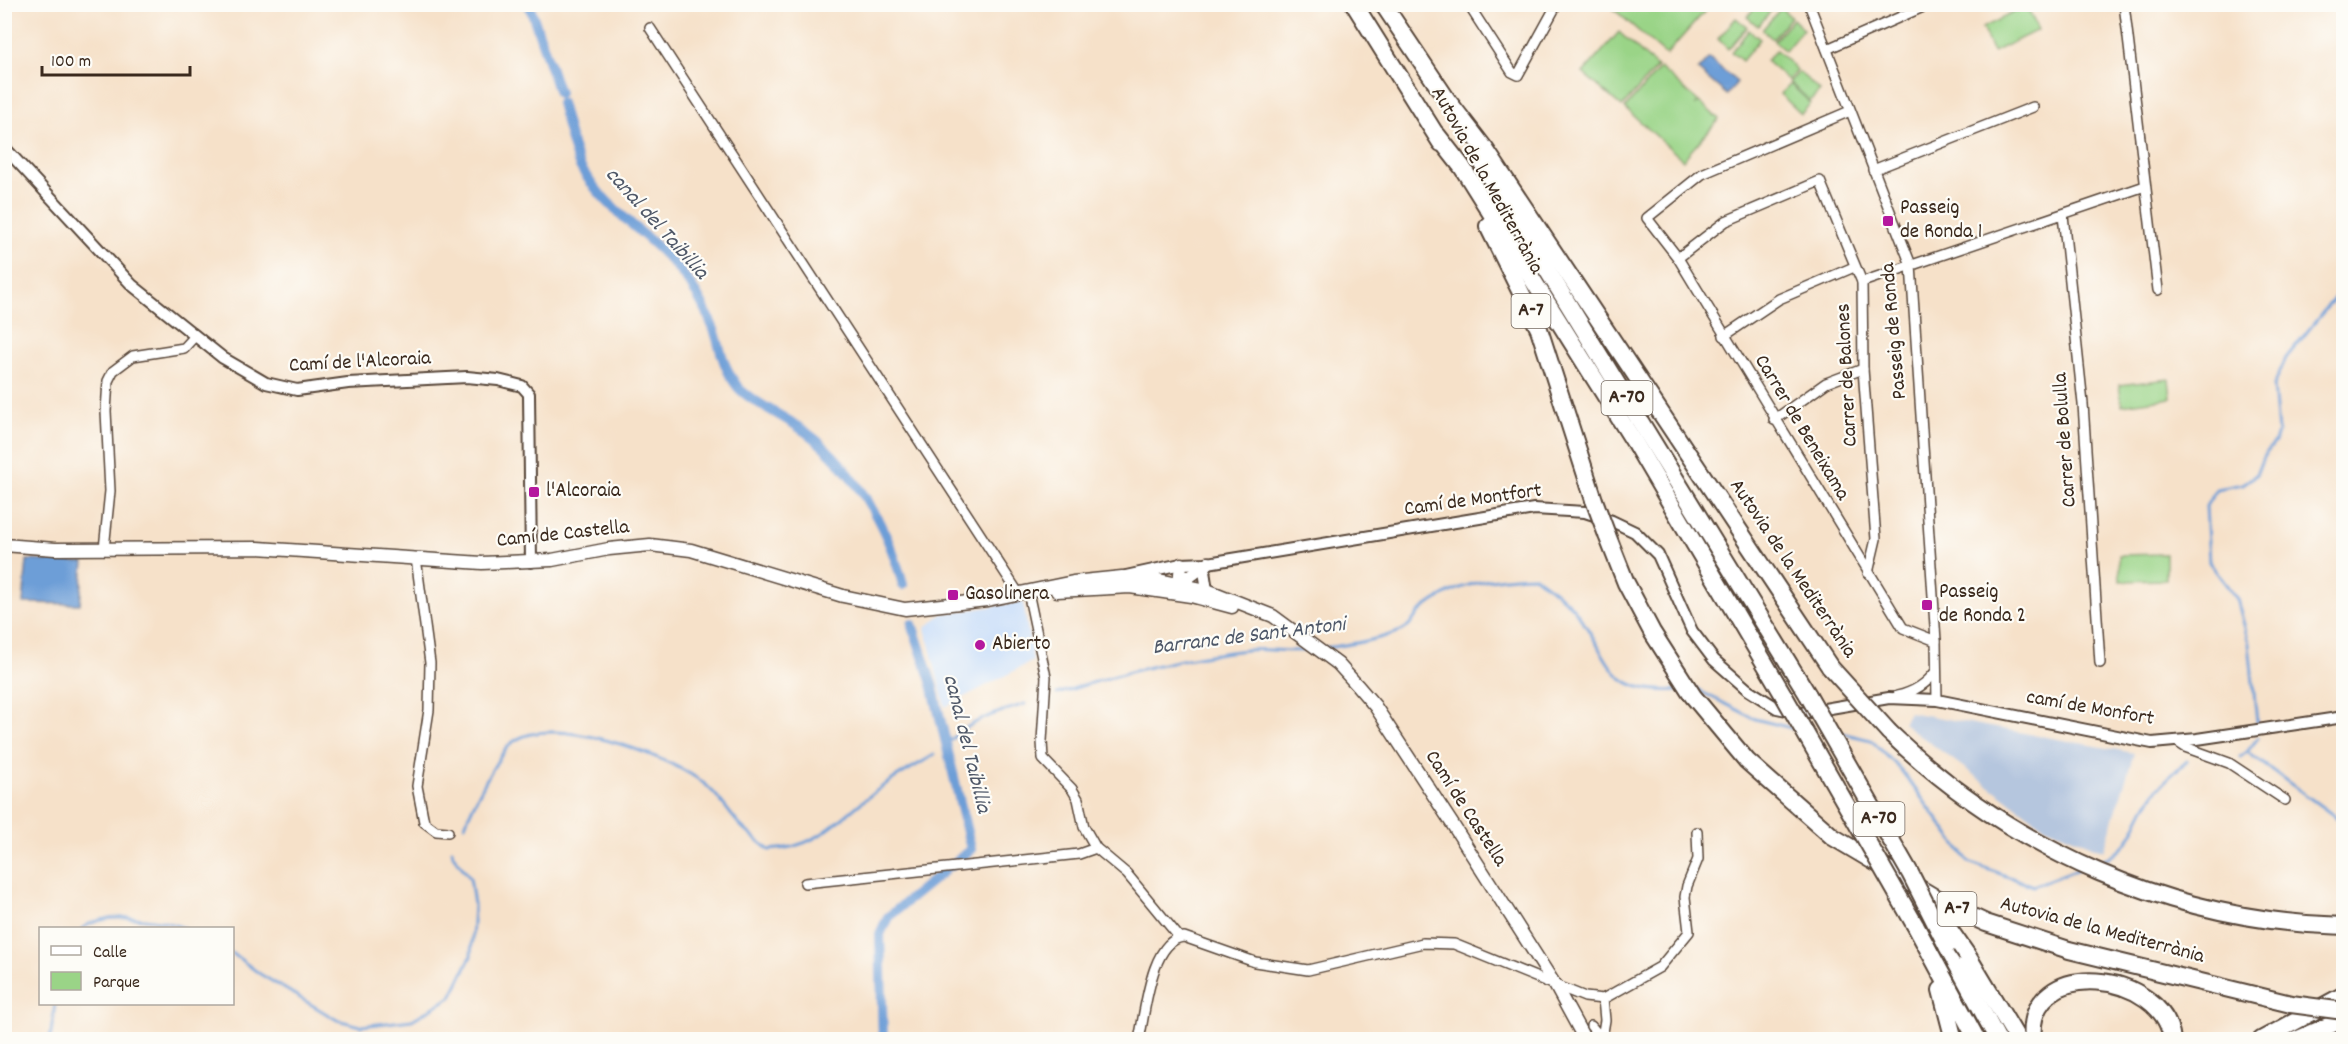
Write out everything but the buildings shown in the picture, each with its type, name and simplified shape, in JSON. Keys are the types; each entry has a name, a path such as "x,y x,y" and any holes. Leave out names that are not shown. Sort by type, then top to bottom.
{"highway":[{"name":"Autovia de la Mediterrània","path":"1354,4 1437,135 1455,172 1502,251 1539,329 1594,500 1626,583 1663,650 1693,696 1747,761 1833,837 1949,906 1986,923 2069,950 2291,1004 2343,1011"},
{"name":"Autovia de la Mediterrània","path":"1383,4 1448,100 1485,149 1830,667 1889,732 1949,786 2032,841 2068,859 2146,892 2188,903 2267,919 2343,926"},
{"name":"A-70","path":"1448,100 1478,158 1808,695 1910,873 1998,1040"},
{"name":"A-70","path":"1437,135 1468,177 1635,443 1784,696 1915,925 1977,1040"},
{"path":"1910,873 1967,955 2018,1040"},
{"path":"1934,960 1954,1040"},
{"path":"2033,1040 2034,1016 2041,1003 2065,984 2085,980 2118,985 2142,997 2165,1020 2172,1040"},
{"path":"2261,1040 2343,995"},
{"path":"2296,1040 2343,1019"}],"main road":[{"name":"Camí de Castella","path":"4,545 104,549 258,548 482,563 531,562 609,549 650,545 691,550 843,596 904,609 949,606 1044,589 1061,592 1118,582 1179,584 1207,590 1258,609 1305,639 1338,664 1375,706 1554,985 1585,1040"},
{"path":"1179,584 1208,563"},
{"path":"1179,584 1180,564"},
{"name":"Camí de Castella","path":"1118,582 1230,606 1282,624"},
{"path":"1179,584 1230,606"}],"street":[{"path":"1468,4 1512,72 1518,75 1557,4"},
{"name":"Passeig de Ronda","path":"1809,4 1911,265 1936,641 1937,700"},
{"path":"1827,49 1930,4"},
{"path":"2124,4 2158,290"},
{"path":"650,28 1024,593 1046,677 1043,759 1072,789 1078,799 1084,827 1096,848 1127,874 1179,937"},
{"path":"1873,170 2033,107"},
{"name":"Carrer de Beneixama","path":"1850,111 1702,174 1647,218 1678,258 1774,420 1903,628 1936,641"},
{"name":"Camí de l'Alcoraia","path":"4,147 132,285 223,358 266,383 297,390 381,381 466,378 498,380 522,386 529,394 531,562"},
{"name":"Carrer de Balones","path":"1678,258 1726,221 1820,181 1862,282 1863,369 1875,539 1868,573"},
{"name":"Carrer de Balones","path":"1862,282 2145,186"},
{"name":"Carrer de Bolulla","path":"2063,215 2083,404 2100,663"},
{"path":"1724,336 1779,299 1854,267"},
{"path":"104,549 110,491 106,403 108,381 113,371 134,356 184,348 195,336"},
{"path":"1774,420 1826,383 1863,369"},
{"name":"Camí de Montfort","path":"1118,582 1180,564 1208,563 1534,509 1585,512 1635,532 1658,555 1692,631 1714,660 1766,702 1777,708 1801,713 1889,698 1937,700"},
{"path":"416,558 430,663 429,710 417,786 424,822 436,831 448,832"},
{"path":"1207,590 1204,571 1208,563"},
{"path":"1889,698 1910,693 1928,682 1936,671"},
{"name":"camí de Monfort","path":"1937,700 2152,742 2176,741 2343,717"},
{"path":"2176,741 2185,747 2229,763 2285,800"},
{"path":"1139,1040 1151,981 1164,946 1174,937 1255,962 1308,970 1423,943 1454,944 1585,997 1603,999 1660,967 1689,932 1685,897 1698,859 1697,832"},
{"path":"806,883 1078,854 1096,848"},
{"path":"1602,1039 1605,1020 1603,999"},
{"path":"1591,1026 1602,1039"}],"shaded area":[{"name":"Abierto","path":"1023,602 1033,661 945,707 925,628 942,614"},
{"path":"1909,712 2134,753 2104,851 2042,825 1903,723"}],"green space":[{"path":"1758,4 1776,5 1758,26 1747,17"},
{"path":"1609,5 1697,5 1705,11 1666,55"},
{"path":"2027,6 2038,30 1993,52 1982,28"},
{"path":"1781,8 1791,17 1773,39 1762,30"},
{"path":"1736,18 1747,27 1728,49 1718,39"},
{"path":"1793,19 1803,29 1785,51 1774,41"},
{"path":"1749,30 1760,39 1742,61 1731,52"},
{"path":"1619,32 1657,67 1622,107 1583,73"},
{"path":"1776,50 1797,70 1788,80 1766,61"},
{"path":"1660,68 1719,119 1683,160 1625,108"},
{"path":"1799,72 1820,91 1810,101 1789,82"},
{"path":"1790,84 1811,103 1801,114 1780,94"},
{"path":"2169,379 2171,398 2122,405 2119,385"},
{"path":"2166,554 2166,580 2120,581 2119,555"}],"water":[{"path":"1709,58 1737,82 1727,95 1698,70"},
{"path":"27,560 84,562 80,604 23,603"}],"waterway":[{"name":"canal del Taibillia","path":"529,4 559,93"},
{"name":"canal del Taibillia","path":"561,103 578,161 592,184 619,213 678,268 690,284 710,320 726,366 741,391 816,440 850,476 864,496 888,540 903,585"},
{"path":"2257,723 2249,643 2237,599 2209,562 2206,506 2217,489 2243,484 2256,475 2263,457 2275,442 2278,432 2274,385 2286,358 2344,286"},
{"name":"Barranc de Sant Antoni","path":"1324,648 1363,642 1401,631 1424,608 1462,587 1490,580 1534,576 1572,607 1606,660 1624,680 1638,687 1681,690"},
{"name":"canal del Taibillia","path":"912,624 932,684 971,849 951,866"},
{"name":"Barranc de Sant Antoni","path":"1057,694 1103,679 1197,657 1246,650 1311,650"},
{"name":"Barranc de Sant Antoni","path":"1696,689 1755,719 1795,729"},
{"path":"950,741 966,727 976,722 1025,704"},
{"name":"Barranc de Sant Antoni","path":"465,825 479,793 500,757 513,742 531,734 553,732 579,734 607,740 681,769 710,788 742,827 769,850 802,844 816,837 886,784 934,755"},
{"name":"Barranc de Sant Antoni","path":"1837,732 1871,740 1901,770 1969,862 2033,886 2078,869"},
{"path":"2247,752 2258,738"},
{"name":"Barranc de Sant Antoni","path":"2240,757 2247,752 2344,823"},
{"name":"Barranc de Sant Antoni","path":"2095,862 2108,857 2125,845 2155,793 2187,761"},
{"name":"Barranc de Sant Antoni","path":"234,954 260,974 337,1020 361,1026 412,1020 451,997 471,956 474,905 470,878 453,855 452,850"},
{"name":"canal del Taibillia","path":"883,1040 880,934 888,917 944,871"},
{"name":"Barranc de Sant Antoni","path":"85,927 104,919 118,918 147,919 182,927"},
{"name":"Barranc de Sant Antoni","path":"50,1040 55,1005"}],"place":[{"name":"Passeig de Ronda 1","path":"1888,221"},
{"name":"l'Alcoraia","path":"534,492"},
{"name":"Gasolinera","path":"953,595"},
{"name":"Passeig de Ronda 2","path":"1927,605"},
{"name":"Abierto","path":"980,645"}]}
